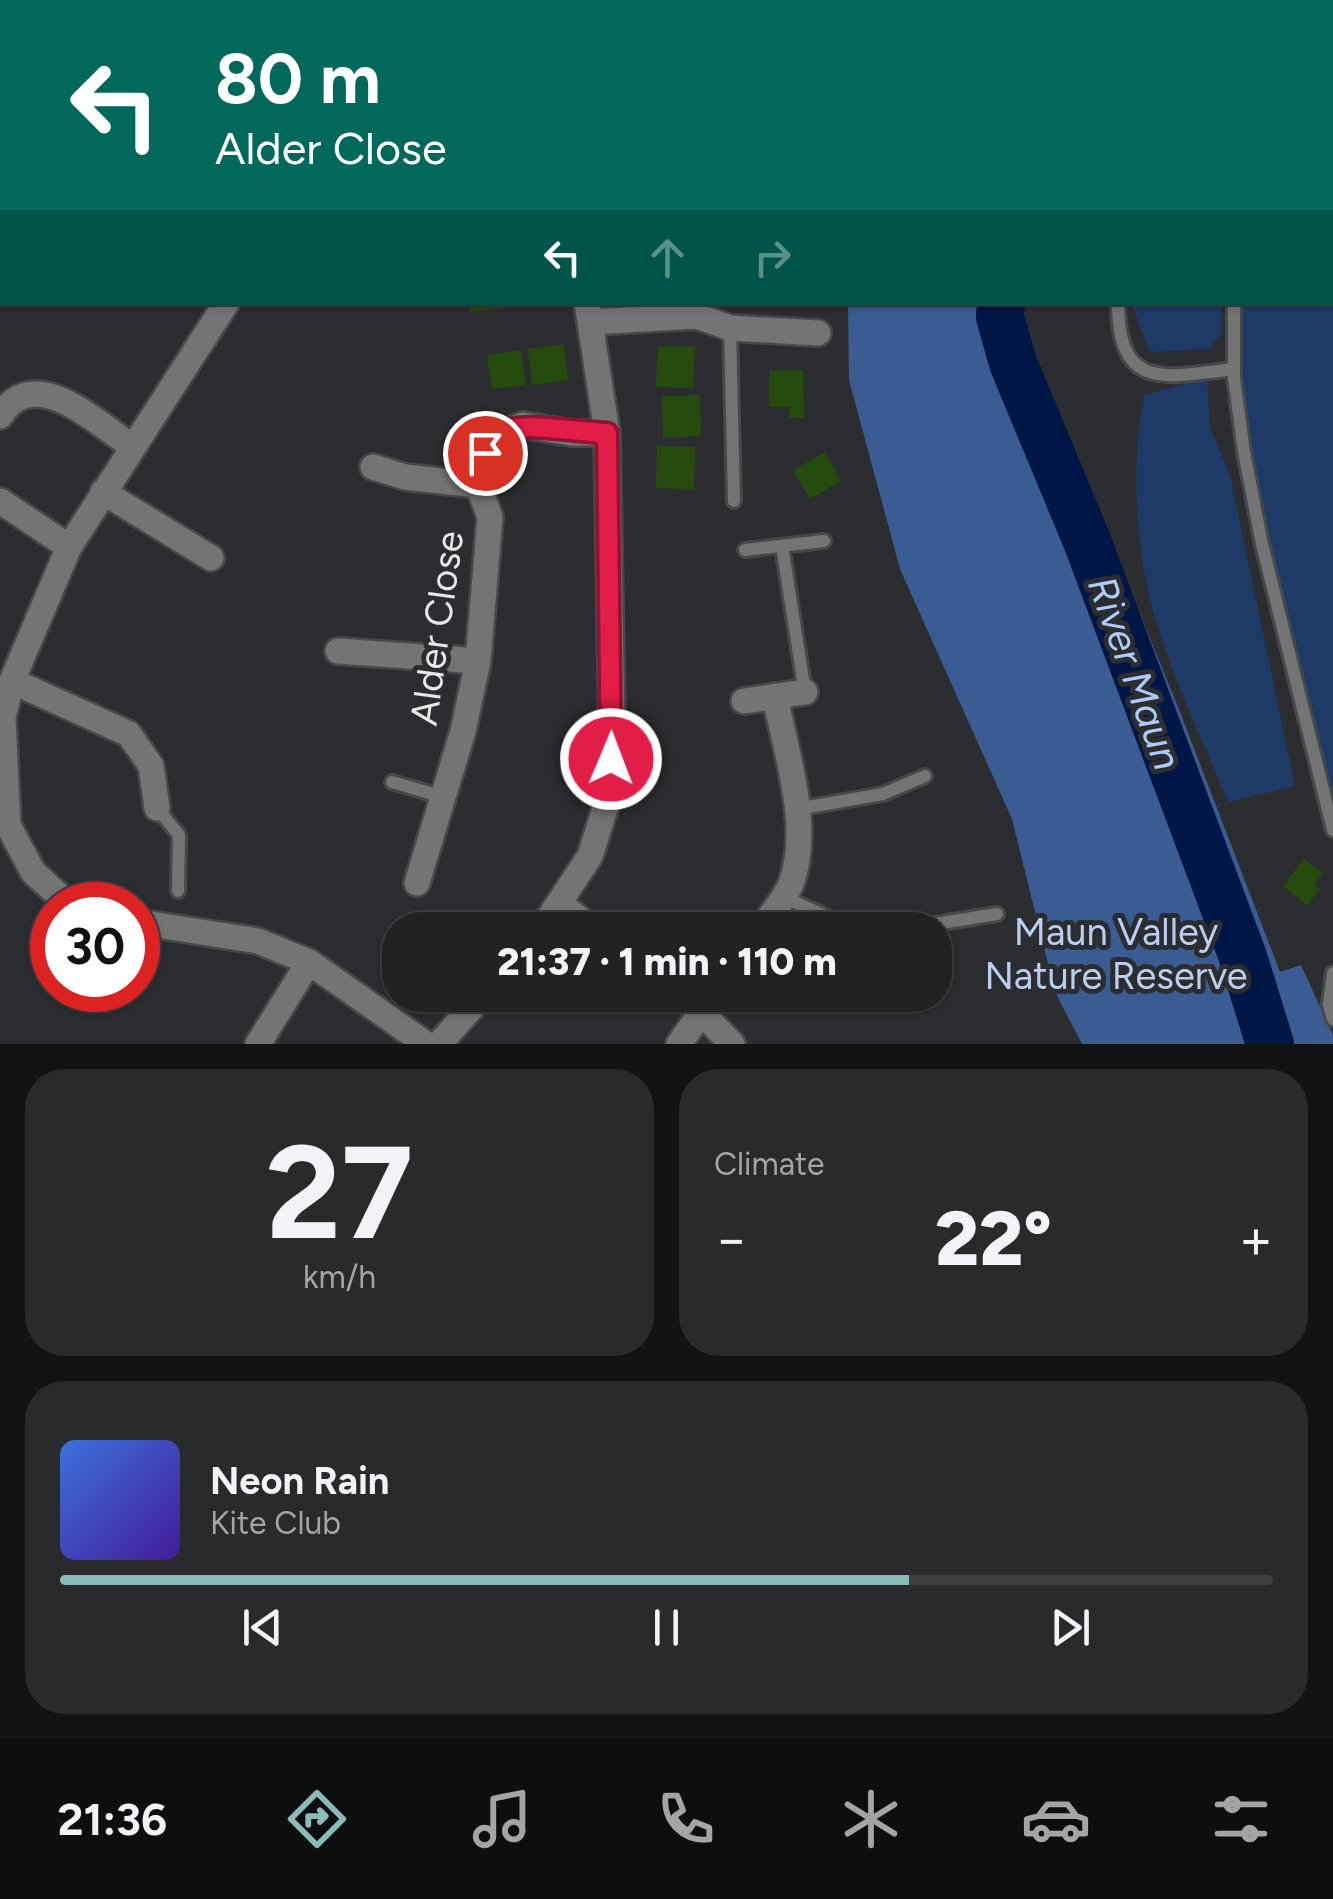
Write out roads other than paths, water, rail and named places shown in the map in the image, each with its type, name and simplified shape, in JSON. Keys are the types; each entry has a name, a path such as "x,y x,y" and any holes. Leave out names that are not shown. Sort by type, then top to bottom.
{"street":[{"path":"43,882 32,872 4,826 3,717 12,681 69,547 224,305"},
{"path":"555,912 590,856 610,792 607,433 590,312 696,316 730,328 818,333"},
{"path":"0,416 10,400 30,393 54,395 132,446"},
{"name":"Alder Close","path":"416,883 470,705 478,661 490,517 478,486 485,453 500,434 523,425 571,433 607,433"},
{"path":"373,467 405,477 478,486"},
{"path":"103,492 211,558"},
{"path":"0,501 69,547"},
{"path":"338,651 478,661"},
{"path":"12,681 129,734 152,766 157,808"},
{"path":"744,701 804,692"},
{"path":"773,912 790,887 799,850 796,809 775,696"},
{"path":"560,905 570,912"},
{"path":"160,925 258,941 309,962 426,1044"},
{"path":"258,1044 309,962"},
{"path":"439,1044 468,1012"},
{"path":"679,1044 702,1012"},
{"path":"713,1012 732,1044"}],"lane":[{"path":"1118,305 1120,342 1130,361 1147,372 1174,376 1234,369"},
{"path":"1234,305 1234,369 1244,452 1262,544 1333,830"},
{"path":"730,328 734,501"},
{"path":"744,550 824,541"},
{"path":"782,546 804,692"},
{"path":"796,809 883,794 924,776"},
{"path":"392,782 443,797"},
{"path":"157,808 179,834 178,890"},
{"path":"783,897 817,912"},
{"path":"952,921 997,914"},
{"path":"1333,973 1329,1004 1333,1019"}],"waterway":[{"name":"River Maun","path":"1001,305 1000,317 1013,363 1087,541 1243,957 1270,1044"}],"park label":[{"name":"Maun Valley Nature Reserve","path":"1116,954"}]}
